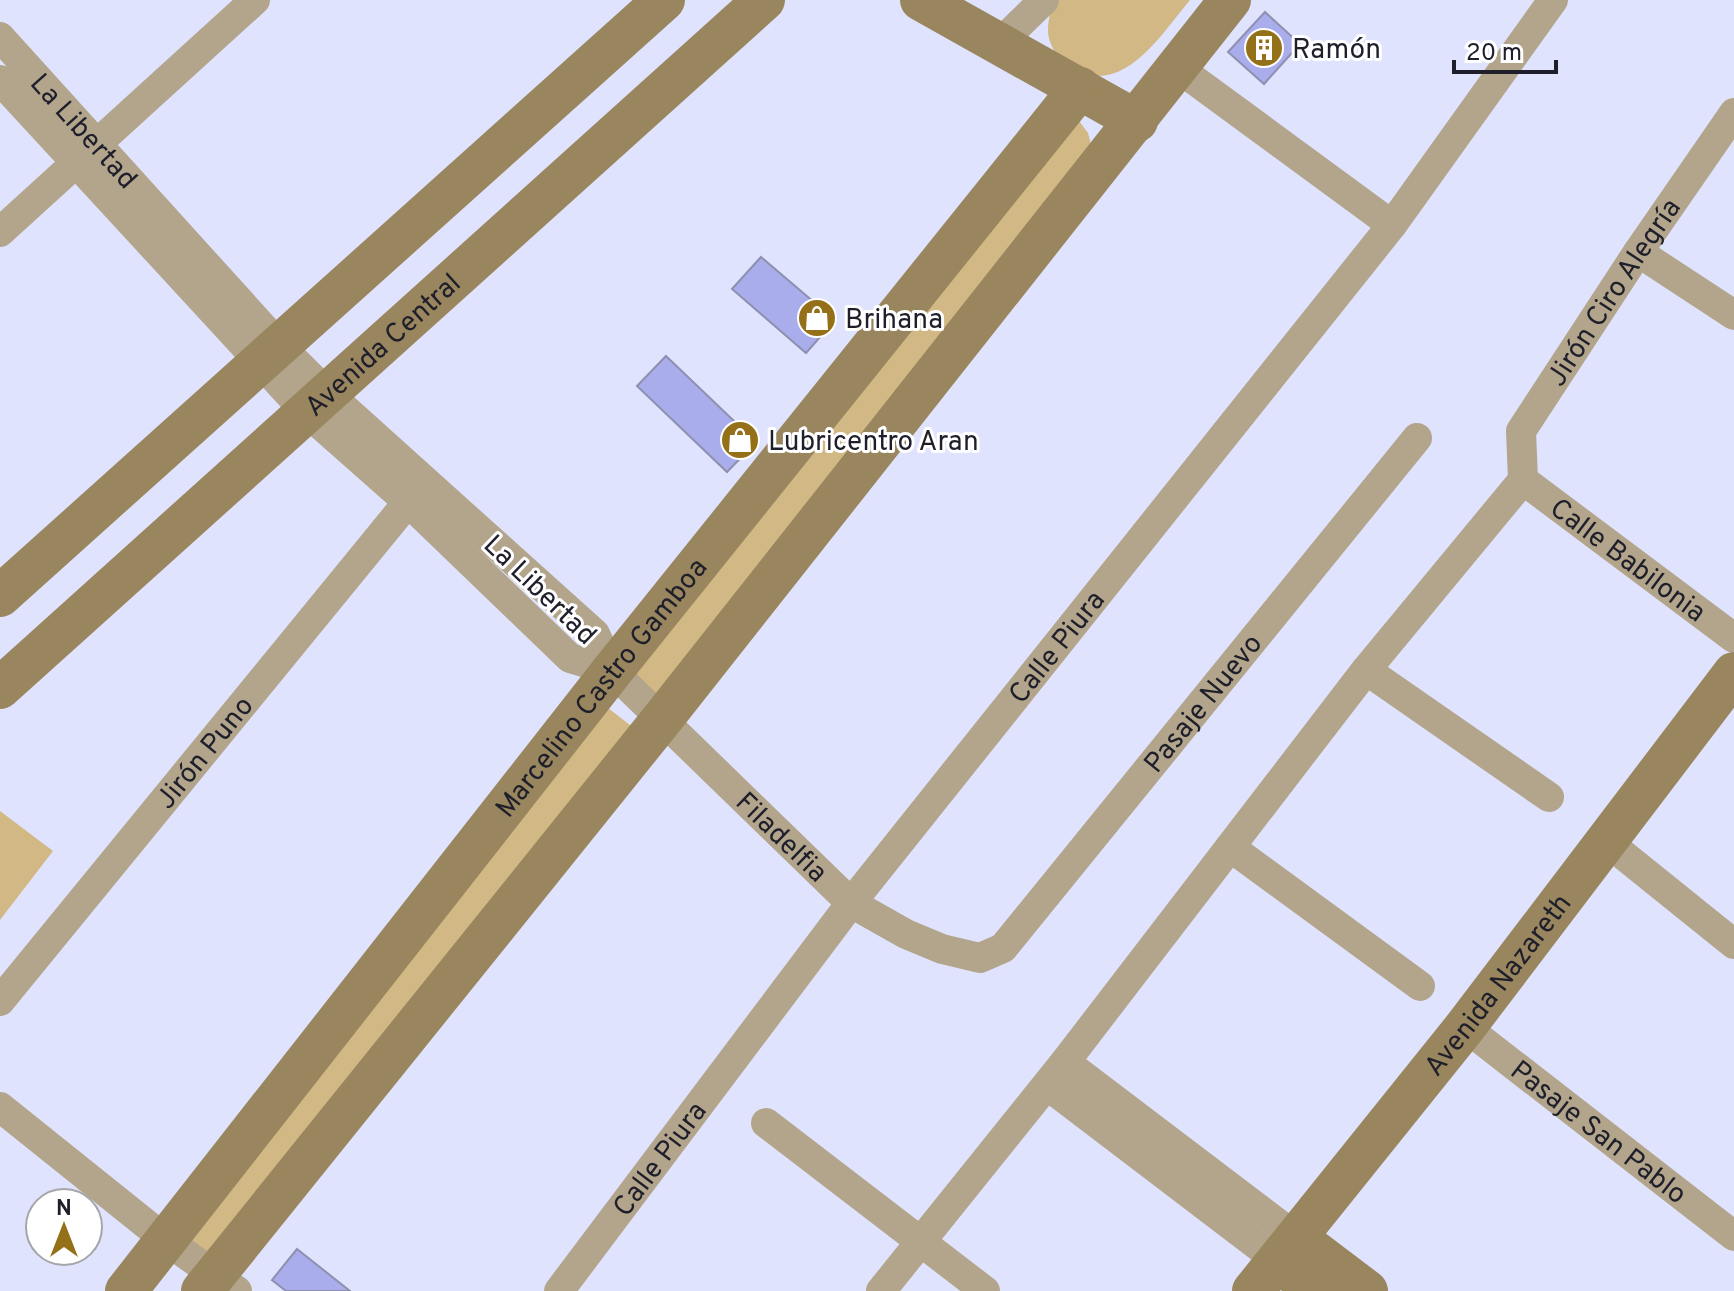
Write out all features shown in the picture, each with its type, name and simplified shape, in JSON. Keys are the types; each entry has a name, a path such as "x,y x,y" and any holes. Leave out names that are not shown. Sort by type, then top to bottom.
{"main road":[{"path":"0,596 664,0"},
{"name":"Avenida Central","path":"0,688 764,0"},
{"path":"921,0 1137,121"},
{"path":"218,1285 1230,0"},
{"name":"Marcelino Castro Gamboa","path":"126,1291 612,671 1080,88"},
{"name":"Avenida Nazareth","path":"1276,1263 1465,1027 1734,673"},
{"path":"1276,1263 1316,1291"},
{"path":"1276,1263 1367,1291"}],"street":[{"path":"0,232 255,0"},
{"path":"1000,43 1044,0"},
{"name":"Calle Piura","path":"559,1291 851,903 1392,225 1553,0"},
{"name":"La Libertad","path":"0,37 87,154 268,354 408,502 570,658 612,671"},
{"path":"1178,68 1392,225"},
{"name":"La Libertad","path":"0,80 87,154"},
{"name":"Jirón Ciro Alegría","path":"1523,480 1521,431 1638,252 1734,113"},
{"path":"1638,252 1734,315"},
{"name":"La Libertad","path":"316,402 595,634 612,671"},
{"name":"Pasaje Nuevo","path":"980,958 1003,948 1417,438"},
{"path":"881,1291 1056,1073 1366,670 1523,480"},
{"name":"Calle Babilonia","path":"1523,480 1734,638"},
{"name":"Jirón Puno","path":"0,1001 408,502"},
{"path":"1366,670 1549,797"},
{"name":"Filadelfia","path":"612,671 851,903 930,944 980,958"},
{"path":"1606,841 1734,944"},
{"path":"1230,847 1420,986"},
{"name":"Pasaje San Pablo","path":"1465,1027 1734,1236"},
{"path":"1056,1073 1276,1263"},
{"path":"0,1107 218,1285"},
{"path":"766,1123 985,1291"}],"shaded area":[{"path":"1053,0 1190,0 1137,60 1124,69 1095,76 1065,67 1050,42 1048,29"},
{"path":"1079,121 1088,133 1092,148 655,699 632,670"},
{"path":"608,708 630,725 632,740 219,1259 185,1242"},
{"path":"0,811 53,851 0,920"}],"building":[{"name":"Ramón","path":"1265,12 1300,44 1264,84 1228,52"},
{"path":"761,257 835,320 806,353 732,289"},
{"path":"666,356 756,442 727,472 637,386"},
{"path":"297,1249 350,1291 286,1291 272,1280"}],"place":[{"name":"Ramón","path":"1264,48"},
{"name":"Brihana","path":"817,318"},
{"name":"Lubricentro Aran","path":"740,440"}]}
